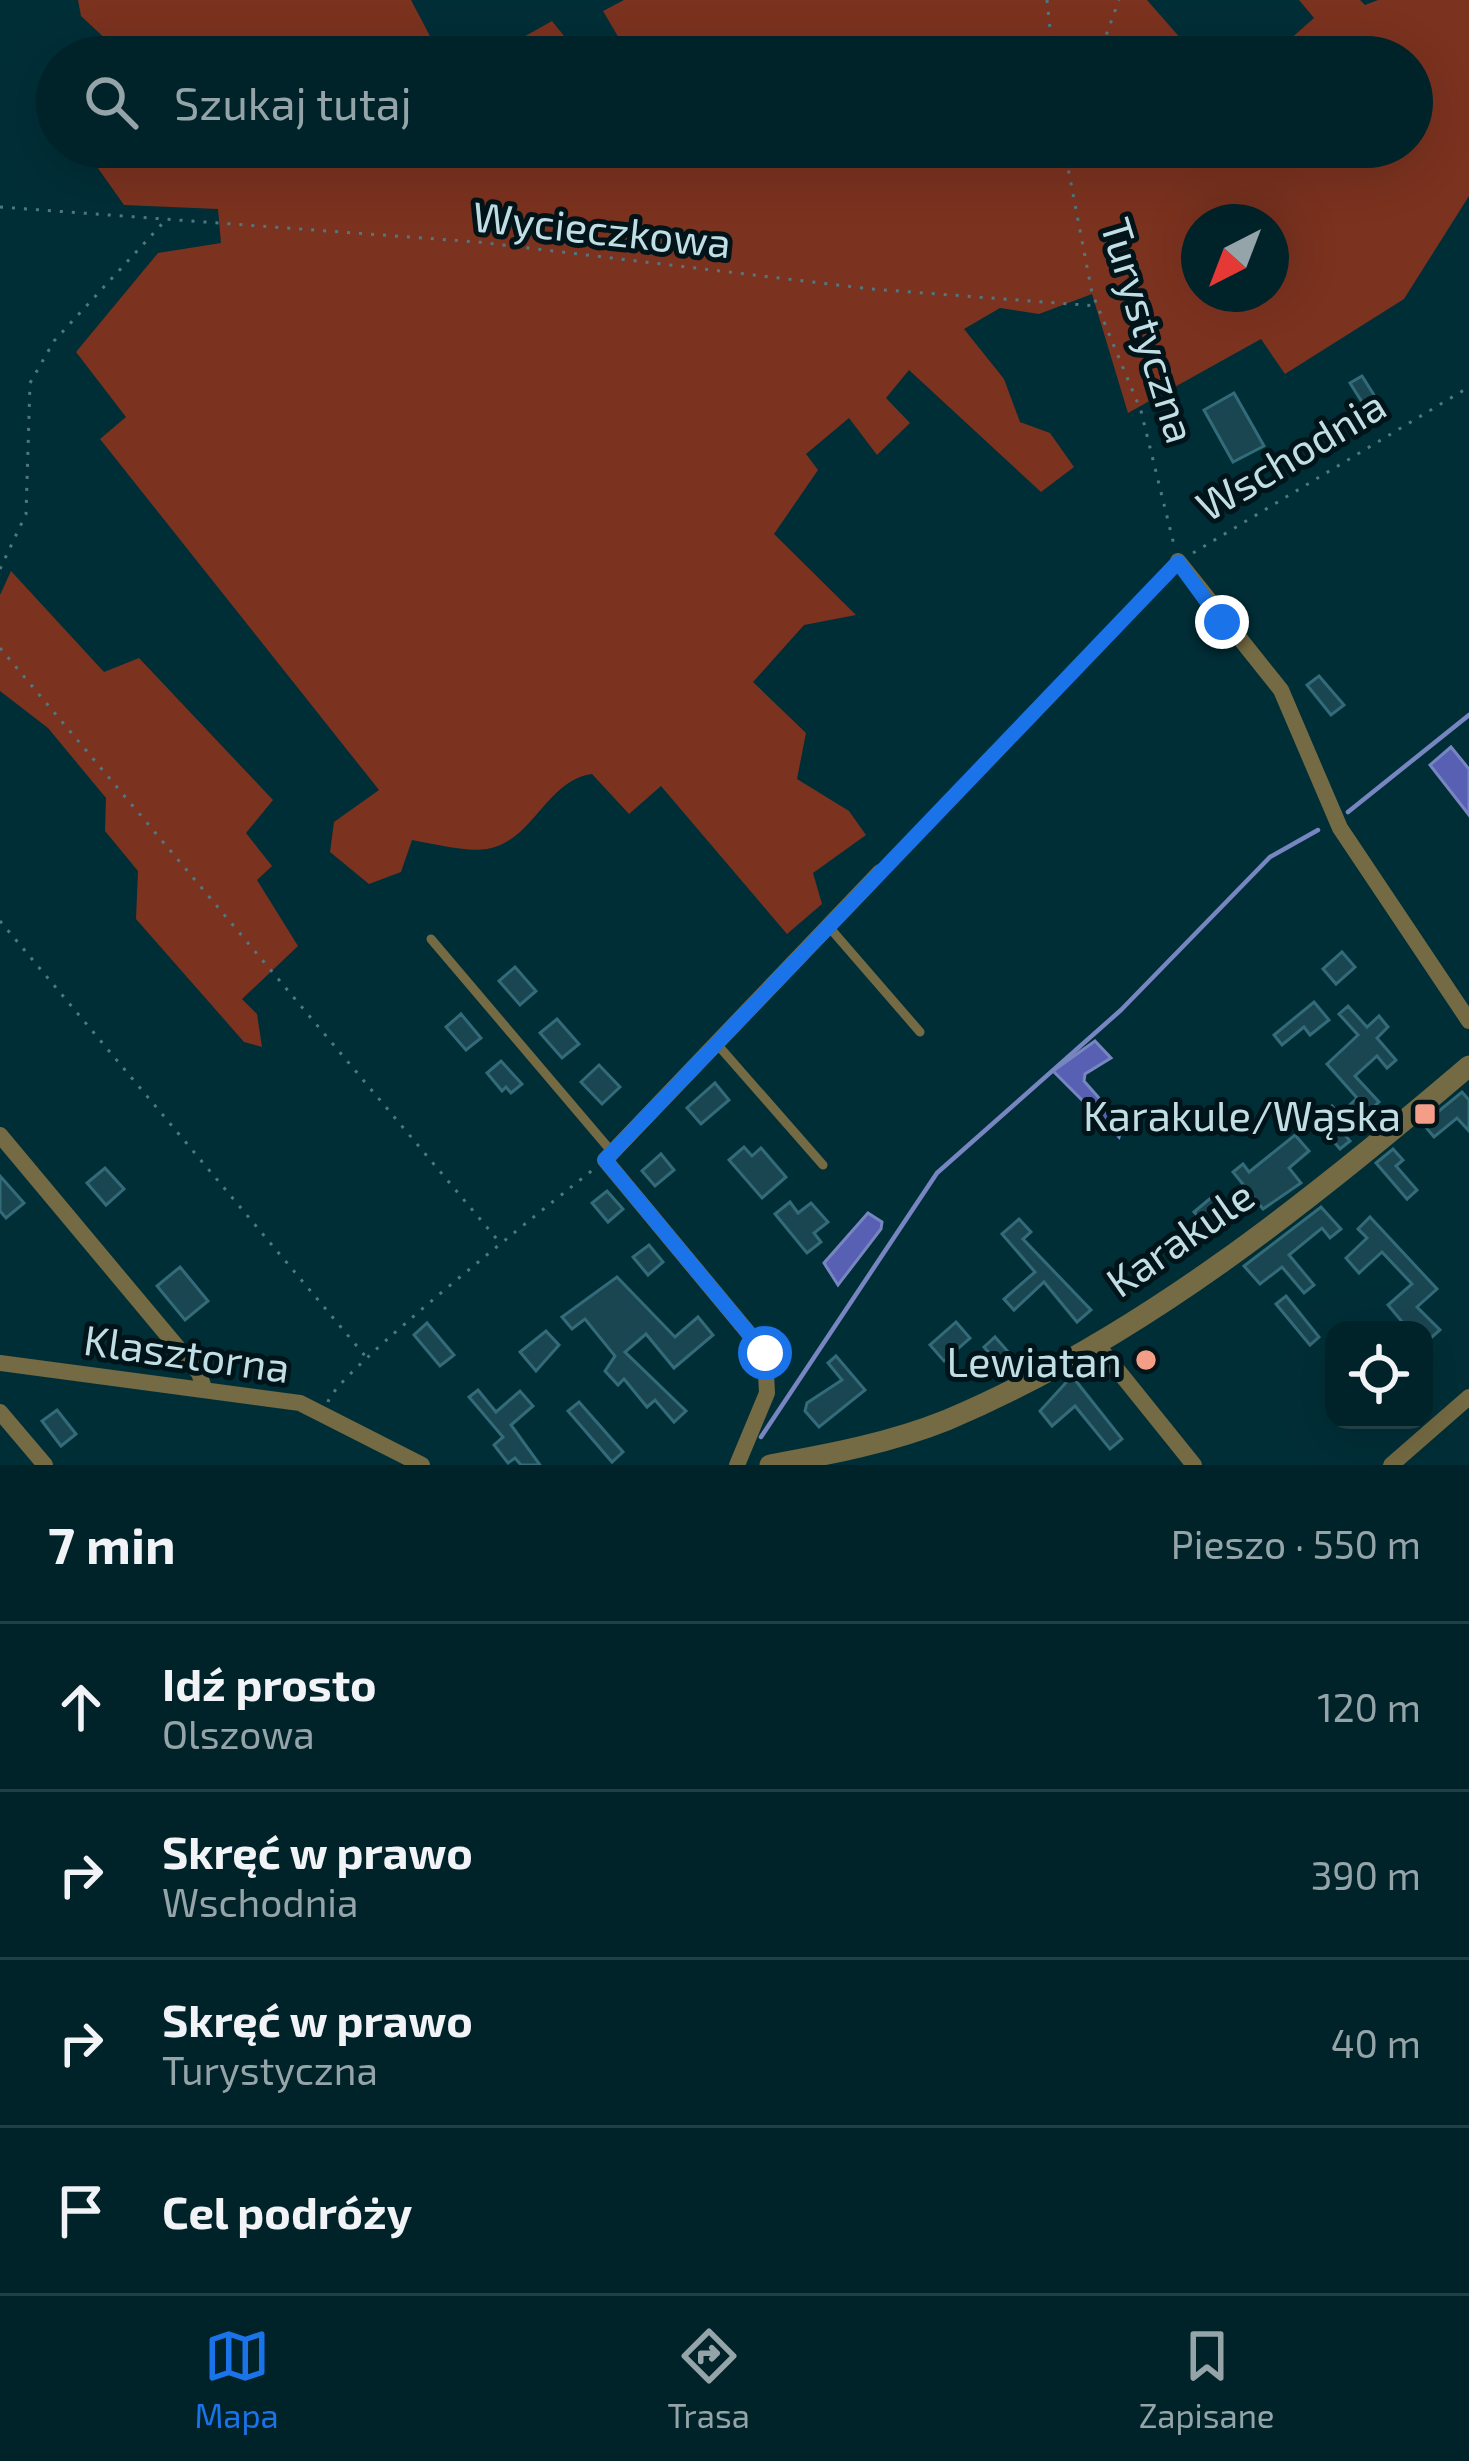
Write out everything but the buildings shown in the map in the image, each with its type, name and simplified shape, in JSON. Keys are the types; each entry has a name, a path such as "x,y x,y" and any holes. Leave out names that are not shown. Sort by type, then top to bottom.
{"street":[{"path":"1178,562 1281,690 1340,828 1469,1022"},
{"path":"737,1465 767,1393 765,1353 609,1156 880,872"},
{"name":"Karakule","path":"770,1465 796,1463 944,1421 1095,1342 1191,1283 1469,1066"},
{"path":"0,1135 200,1373 204,1388"},
{"path":"1095,1342 1194,1465"},
{"name":"Klasztorna","path":"0,1363 285,1400 326,1413 385,1459 422,1465"},
{"path":"1391,1465 1469,1397"},
{"path":"0,1412 44,1465"}],"lane":[{"path":"828,925 920,1032"},
{"path":"431,939 609,1156"},
{"path":"715,1043 824,1166"}],"path":[{"path":"1047,0 1051,36"},
{"path":"1106,36 1119,0"},
{"name":"Turystyczna","path":"1069,168 1097,305 1142,410 1178,562"},
{"name":"Wycieczkowa","path":"0,207 100,218 478,242 871,289 1097,305"},
{"path":"0,569 26,514 31,383 54,341 164,222"},
{"name":"Wschodnia","path":"880,872 1178,562 1469,387"},
{"path":"0,648 501,1244"},
{"path":"0,922 365,1357"},
{"path":"326,1413 330,1392 365,1357 609,1156"}],"shaded area":[{"path":"78,0 411,0 430,36 102,36 81,16"},
{"path":"624,0 1147,0 1179,36 618,36 603,11"},
{"path":"1299,0 1360,0 1365,5 1378,0 1469,0 1469,196 1404,299 1285,374 1261,339 1128,413 1092,294 1039,314 1000,308 964,329 1004,379 1020,422 1050,433 1074,467 1041,492 909,370 886,398 910,423 877,455 849,418 806,454 818,470 774,534 856,615 804,625 753,682 806,733 797,779 849,811 866,835 813,873 822,904 787,934 661,786 629,814 592,774 563,787 503,844 469,849 412,840 401,872 369,884 330,852 334,822 379,790 100,439 126,417 76,352 158,253 221,243 218,209 124,205 98,168 1433,168 1433,36 1294,36 1314,18"},
{"path":"552,21 564,36 525,36"},
{"path":"11,571 104,672 139,658 273,800 246,833 272,866 257,880 298,946 242,999 257,1014 262,1047 244,1042 136,919 138,871 105,831 106,798 48,728 0,691 0,595"}],"water":[{"path":"1451,747 1469,769 1469,815 1430,765"},
{"path":"1095,1041 1111,1058 1085,1074 1084,1081 1113,1114 1124,1117 1119,1137 1053,1071"},
{"path":"868,1213 882,1222 881,1229 838,1285 824,1263"}],"waterway":[{"path":"1348,812 1469,715"},
{"path":"761,1437 937,1173 1121,1010 1270,857 1318,830"}],"place":[{"name":"Karakule/Wąska","path":"1425,1114"},
{"name":"Lewiatan","path":"1146,1360"}],"route":[{"path":"765,1353 605,1160 1178,562 1222,622"}]}
